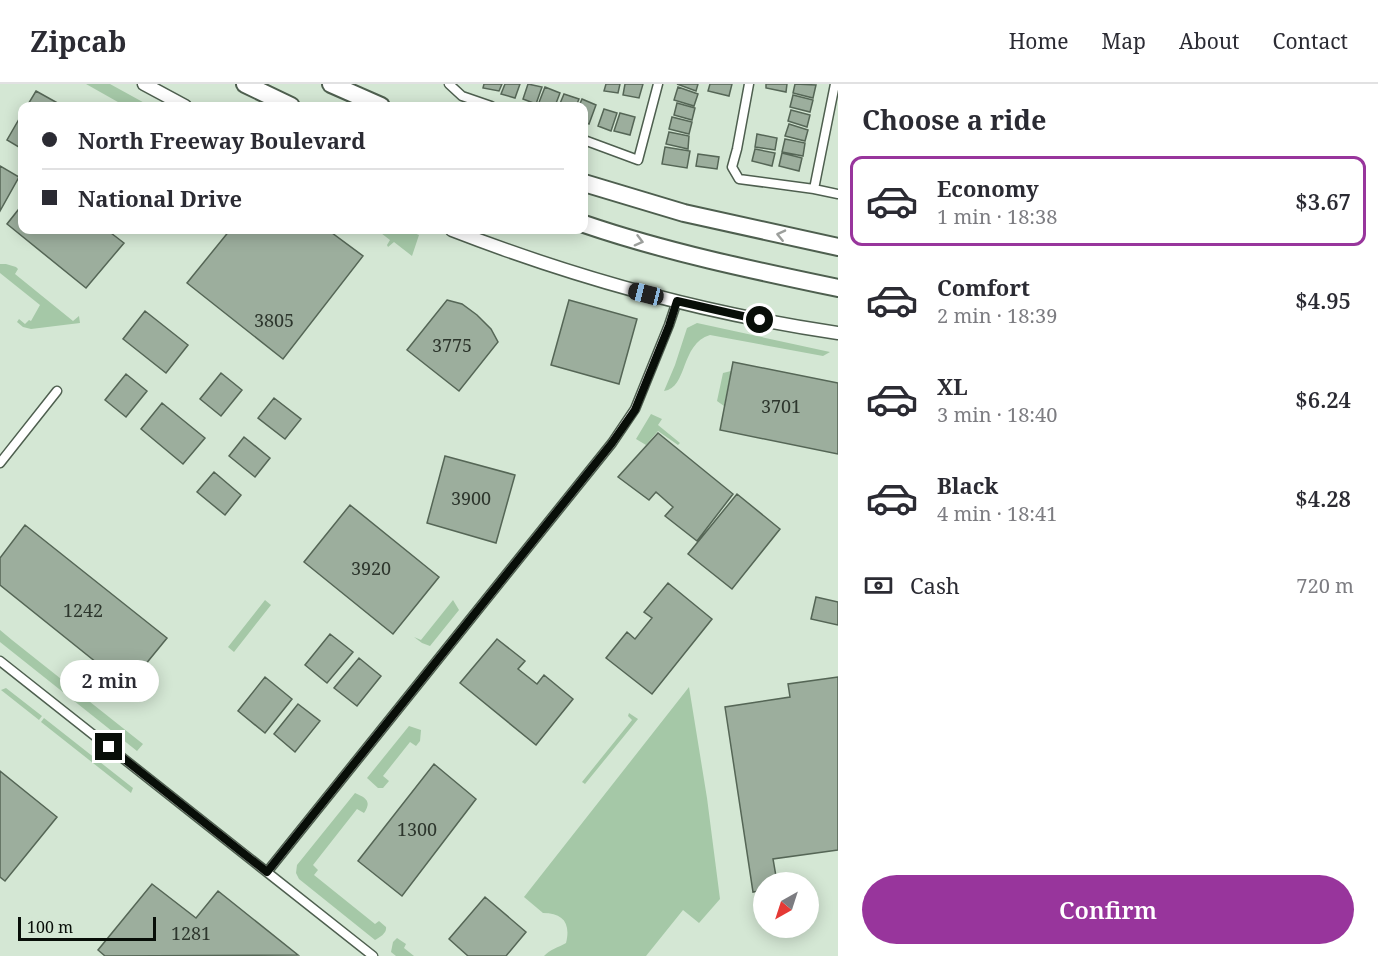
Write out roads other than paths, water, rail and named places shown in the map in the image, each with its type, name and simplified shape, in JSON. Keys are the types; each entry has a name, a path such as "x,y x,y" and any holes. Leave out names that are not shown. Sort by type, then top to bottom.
{"highway":[{"path":"245,84 283,102"},
{"path":"331,84 372,102"},
{"path":"588,184 684,213 838,247"},
{"path":"588,225 728,264 838,288"}],"street":[{"path":"144,84 178,102"},
{"path":"449,84 462,96 479,102"},
{"path":"588,141 638,160 658,84"},
{"path":"748,84 732,167 738,179 838,194"},
{"path":"814,189 835,84"},
{"path":"463,234 593,279 677,301 796,327 838,333"},
{"path":"267,872 612,443 635,410 677,301"},
{"path":"0,463 57,391"},
{"path":"0,661 373,956"}]}
